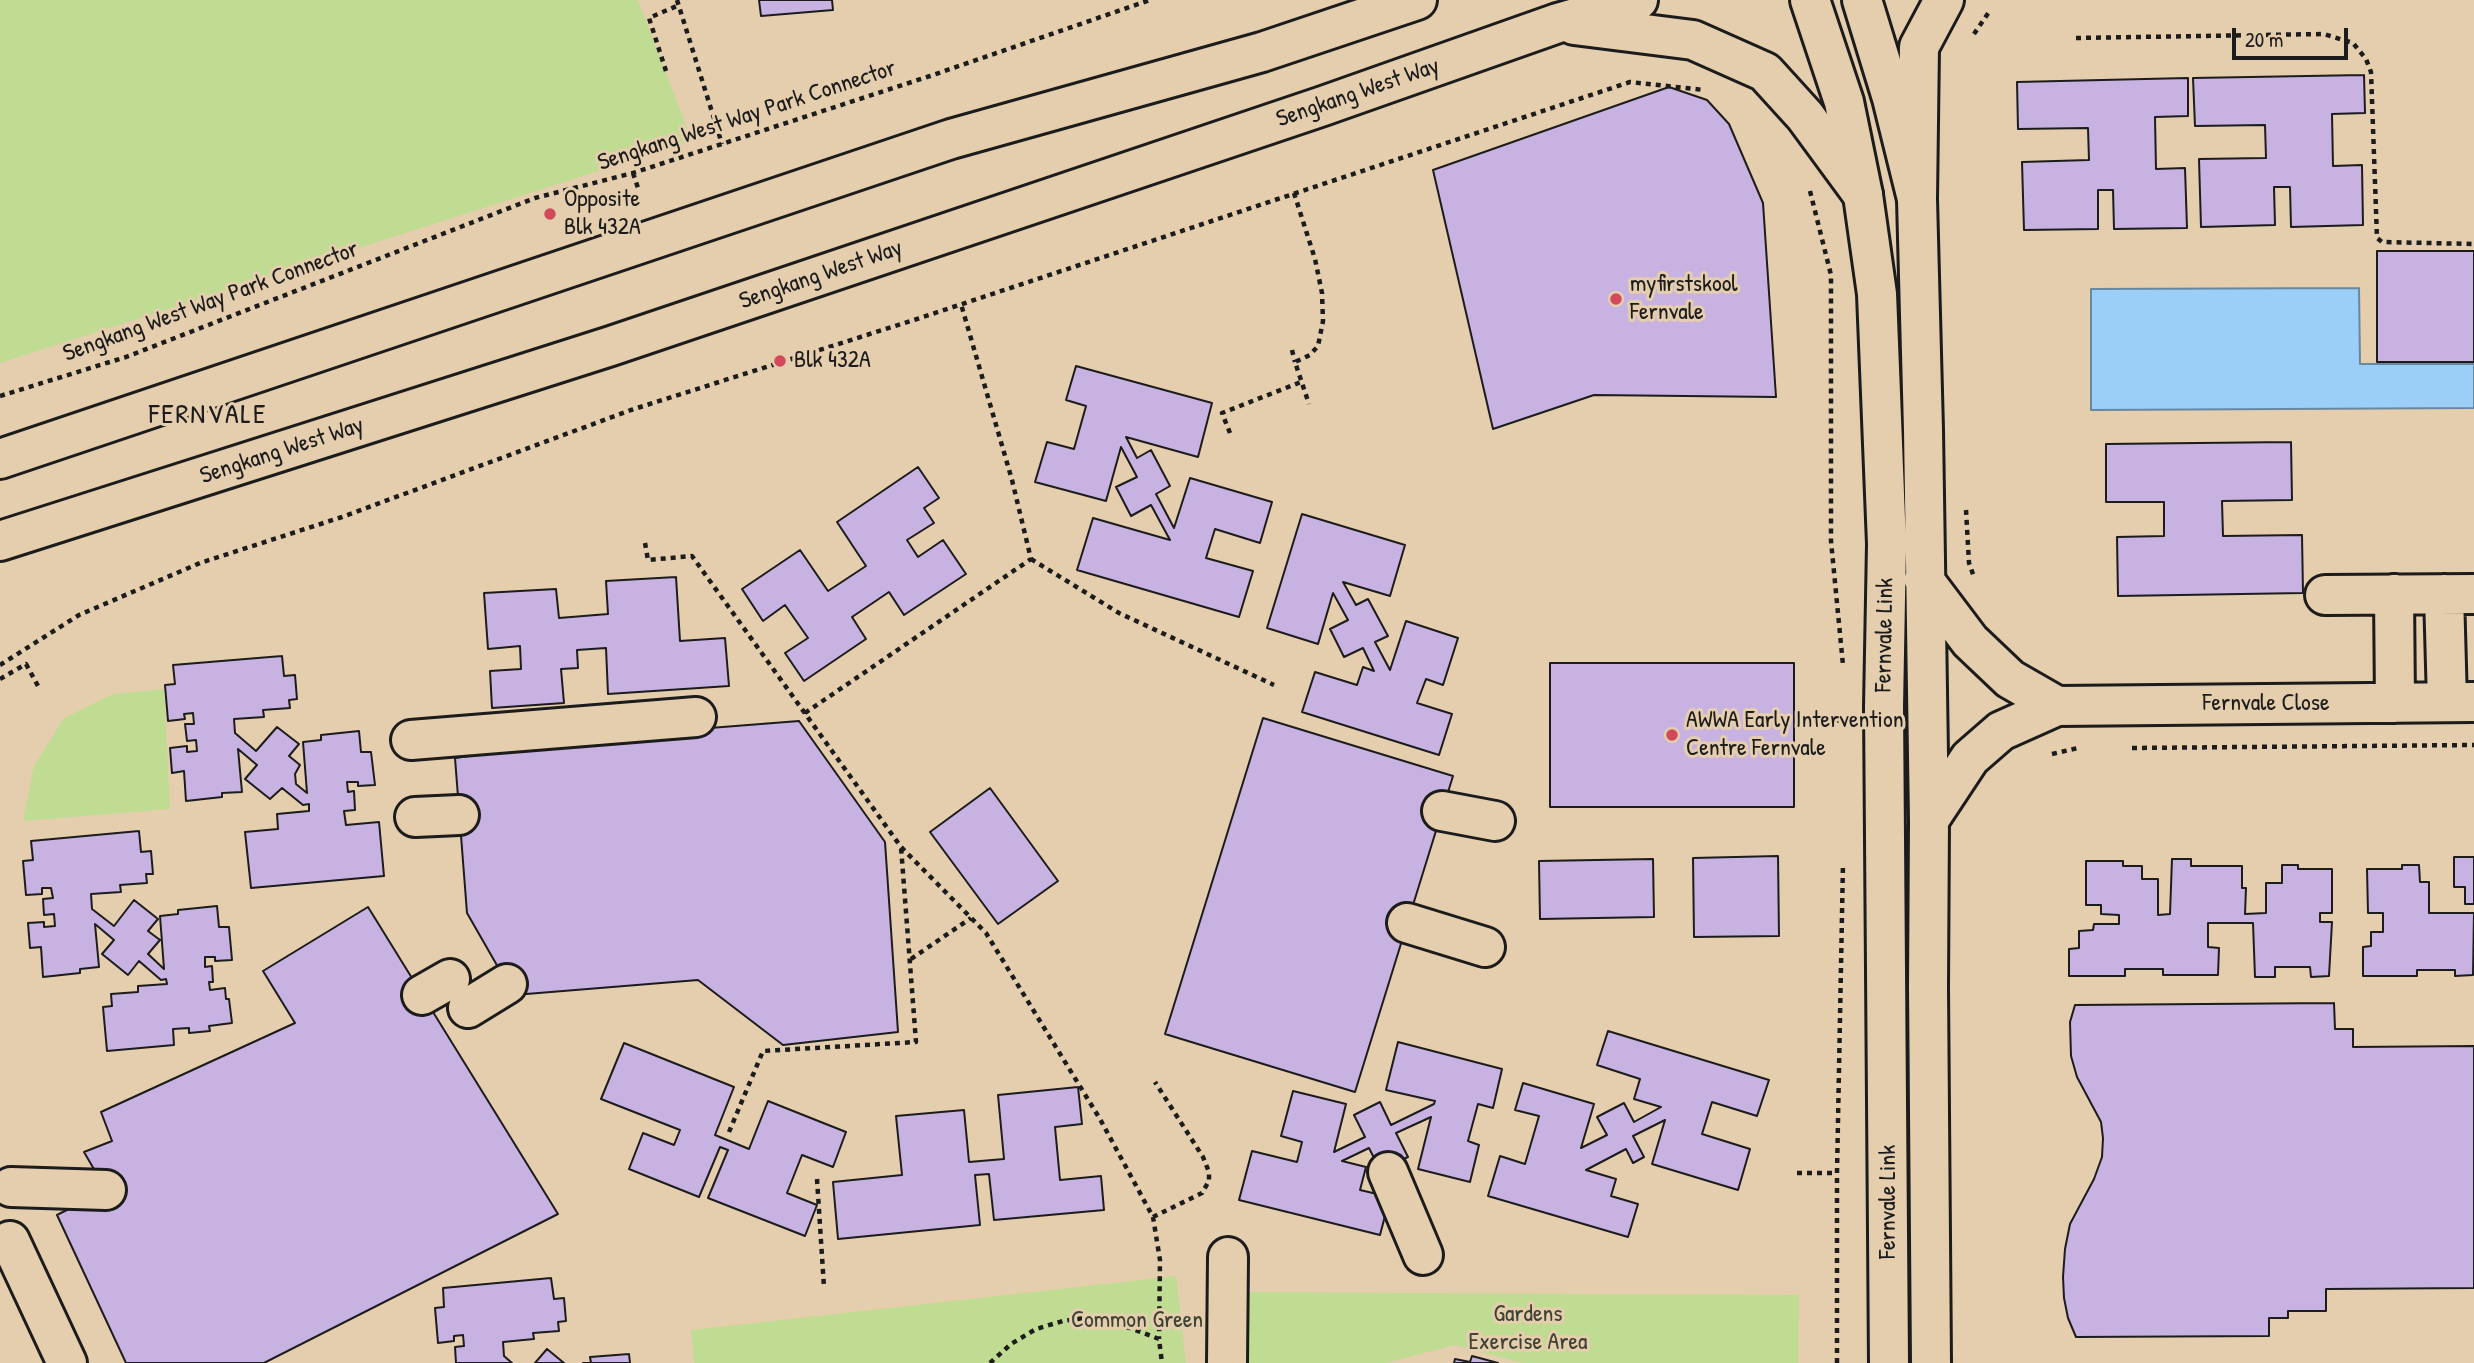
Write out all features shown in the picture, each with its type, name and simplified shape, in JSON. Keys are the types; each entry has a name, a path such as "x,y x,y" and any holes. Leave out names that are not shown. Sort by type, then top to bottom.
{"main road":[{"path":"0,458 951,139 1262,52 1417,0"},
{"name":"Sengkang West Way","path":"9,543 611,346 1323,106 1558,23 1638,0"},
{"name":"Fernvale Link","path":"1810,0 1844,102 1863,195 1877,293 1887,544 1884,708 1889,1363"},
{"name":"Fernvale Link","path":"1862,0 1892,98 1917,198 1929,820 1931,1363"},
{"path":"1917,198 1919,47 1944,0"},
{"path":"1558,23 1693,40 1765,72 1805,116 1863,195"},
{"path":"1924,580 1970,641 2010,678 2057,706"},
{"path":"2394,594 2395,703"},
{"path":"2325,595 2459,594 2460,702"},
{"name":"Fernvale Close","path":"1929,820 1970,758 2001,731 2057,706 2460,702"},
{"path":"411,740 696,717"},
{"path":"1442,811 1495,821"},
{"path":"415,817 459,815"},
{"path":"1407,923 1485,947"},
{"path":"447,994 507,984"},
{"path":"1388,1172 1423,1255"},
{"path":"11,1187 106,1190"},
{"path":"10,1241 67,1363"},
{"path":"1227,1363 1228,1257"}],"path":[{"name":"Sengkang West Way Park Connector","path":"0,396 126,357 535,198 633,173 1150,0"},
{"path":"666,71 649,18 678,3 722,144"},
{"path":"1970,39 1989,12"},
{"path":"2076,38 2323,34 2353,43 2371,72 2377,238 2382,242 2474,244"},
{"path":"0,665 79,615 200,563 342,517 631,410 917,319 1630,82 1707,90"},
{"path":"633,173 639,191"},
{"path":"1810,190 1831,275 1832,541 1843,665"},
{"path":"1294,194 1315,259 1323,321 1318,346 1310,355 1296,362"},
{"path":"961,304 1012,481 1031,559 1119,612 1274,685"},
{"path":"915,309 917,319"},
{"path":"1293,350 1309,404"},
{"path":"1230,433 1222,414 1301,382"},
{"path":"1966,508 1969,562 1976,586"},
{"path":"645,543 648,560 692,556 901,847 986,933 1100,1119 1153,1217 1160,1260 1159,1339 1162,1363"},
{"path":"805,714 1031,559"},
{"path":"0,679 26,664 38,686"},
{"path":"1847,706 1848,720"},
{"path":"1825,721 1841,721"},
{"path":"2122,748 2474,746"},
{"path":"2049,755 2072,748 2085,748"},
{"path":"729,1132 763,1051 916,1042 901,847"},
{"path":"1837,1363 1836,1173 1843,853"},
{"path":"911,959 971,918"},
{"path":"1153,1217 1202,1193 1209,1181 1209,1172 1203,1157 1155,1082"},
{"path":"1797,1173 1836,1173"},
{"path":"817,1179 824,1287"},
{"path":"990,1363 1036,1329 1084,1318 1130,1328 1159,1339"}],"green space":[{"path":"0,0 638,0 692,141 0,363"},
{"path":"164,689 170,809 23,821 34,766 64,718 113,694"},
{"name":"Common Green","path":"1176,1276 1186,1363 694,1363 691,1330"},
{"name":"Gardens Exercise Area","path":"1224,1292 1799,1295 1798,1363 1522,1363 1455,1345 1386,1363 1235,1363"}],"water":[{"path":"2359,288 2360,364 2474,364 2474,408 2091,410 2091,289"}],"building":[{"path":"759,0 832,0 833,10 761,16"},
{"path":"2364,75 2365,113 2332,114 2333,166 2362,165 2363,225 2291,227 2290,187 2274,187 2275,225 2201,227 2199,159 2266,158 2265,125 2195,126 2193,78"},
{"path":"2188,78 2188,116 2155,117 2156,169 2185,168 2187,228 2114,229 2113,190 2098,190 2098,229 2024,230 2022,162 2089,160 2088,128 2018,129 2017,82"},
{"name":"myfirstskool Fernvale","path":"1669,87 1707,100 1729,124 1763,203 1776,397 1594,395 1493,429 1433,170"},
{"path":"2377,251 2474,251 2474,362 2377,362"},
{"path":"1076,366 1212,403 1198,457 1126,437 1137,458 1151,450 1170,486 1156,494 1174,528 1190,478 1272,502 1260,543 1215,529 1206,558 1253,571 1239,617 1077,570 1093,518 1170,540 1151,505 1131,516 1116,487 1137,477 1121,447 1106,501 1035,482 1047,442 1074,449 1086,406 1066,400"},
{"path":"2291,442 2292,500 2222,501 2223,536 2302,535 2303,593 2118,596 2117,537 2164,536 2164,502 2106,502 2106,444"},
{"path":"918,467 939,498 924,508 934,523 907,540 918,557 943,540 966,574 904,615 889,592 852,617 866,639 804,681 785,653 808,638 785,605 763,621 742,589 800,550 828,591 866,566 837,522"},
{"path":"1302,514 1405,545 1390,596 1343,582 1356,605 1368,599 1388,636 1375,642 1390,670 1406,621 1458,638 1443,685 1426,679 1417,703 1452,714 1439,755 1302,712 1315,672 1357,685 1363,667 1374,671 1363,648 1344,657 1330,629 1348,620 1333,593 1318,644 1267,628"},
{"path":"676,577 680,641 725,638 729,686 608,694 606,648 577,650 578,668 561,669 564,703 492,708 490,671 521,669 520,646 488,649 484,593 556,589 559,618 608,614 606,581"},
{"path":"282,656 284,676 295,675 297,699 289,700 290,708 263,710 264,717 234,719 235,733 256,751 277,727 299,744 289,756 300,765 295,774 296,784 307,793 303,742 321,740 321,735 359,731 361,752 371,752 375,785 358,786 358,782 347,782 348,792 354,791 355,810 344,811 346,825 379,822 384,876 251,888 245,832 278,829 277,814 309,811 309,804 303,805 282,788 270,799 245,779 257,765 238,749 242,792 222,793 222,797 186,801 184,771 172,773 170,748 187,746 187,752 197,751 196,740 187,741 185,724 194,724 193,713 184,714 185,719 168,721 165,685 175,684 173,665"},
{"name":"AWWA Early Intervention Centre Fernvale","path":"1550,663 1794,663 1794,807 1550,807"},
{"path":"1263,718 1453,776 1355,1092 1165,1034"},
{"path":"799,721 885,842 898,1032 783,1045 698,980 514,995 467,913 455,758 608,736"},
{"path":"990,788 1058,881 998,924 930,832"},
{"path":"139,831 141,852 151,851 153,874 146,874 147,883 120,885 121,892 91,894 92,909 114,926 134,900 158,919 148,931 160,940 148,954 164,969 160,916 178,914 178,910 217,906 219,927 229,927 232,960 215,961 215,957 205,957 205,967 212,966 213,982 209,982 210,990 225,988 232,1023 209,1026 210,1031 189,1033 189,1028 173,1029 174,1045 107,1051 103,1007 112,1006 111,994 138,992 138,986 167,984 166,979 161,980 139,961 128,975 102,954 114,940 95,924 99,967 80,969 80,973 43,977 41,947 30,948 28,923 44,922 44,927 55,926 54,914 44,915 43,899 53,898 51,888 42,888 42,894 26,895 23,861 33,860 31,841"},
{"path":"1778,856 1779,936 1694,937 1693,858"},
{"path":"2454,857 2474,857 2474,904 2465,904 2465,887 2454,887"},
{"path":"1653,859 1654,917 1540,919 1539,861"},
{"path":"2172,859 2191,859 2191,866 2242,866 2242,888 2246,888 2245,914 2266,913 2266,883 2282,883 2282,865 2298,865 2298,869 2332,869 2332,913 2320,913 2320,922 2332,922 2329,976 2311,977 2310,967 2275,967 2275,977 2255,977 2253,923 2208,923 2208,947 2219,948 2218,975 2163,975 2163,969 2125,969 2125,976 2069,976 2069,949 2079,948 2079,931 2093,930 2094,924 2119,924 2119,915 2101,914 2101,905 2086,905 2086,861 2123,861 2123,866 2142,866 2142,879 2158,879 2158,915 2170,914"},
{"path":"2402,865 2419,865 2420,882 2429,882 2429,913 2474,913 2473,975 2455,976 2455,970 2417,970 2417,976 2363,976 2363,947 2371,946 2371,932 2383,932 2383,913 2368,913 2367,869 2402,869"},
{"path":"368,907 558,1214 264,1363 126,1363 57,1215 106,1190 84,1152 112,1141 101,1112 295,1023 263,971"},
{"path":"2334,1003 2335,1029 2353,1029 2353,1047 2474,1046 2474,1288 2326,1289 2326,1311 2288,1311 2288,1318 2269,1318 2269,1336 2076,1337 2064,1298 2065,1249 2070,1224 2094,1179 2102,1157 2103,1138 2101,1122 2077,1077 2071,1056 2070,1022 2075,1005"},
{"path":"1608,1031 1769,1080 1757,1116 1712,1102 1702,1134 1750,1149 1738,1190 1652,1164 1665,1120 1633,1136 1644,1157 1633,1163 1626,1149 1586,1170 1616,1179 1611,1196 1638,1204 1628,1237 1488,1196 1500,1156 1525,1164 1539,1116 1515,1110 1523,1083 1594,1104 1581,1148 1607,1135 1597,1117 1624,1103 1634,1122 1661,1107 1634,1099 1640,1079 1597,1065"},
{"path":"1398,1042 1502,1069 1493,1108 1478,1104 1468,1141 1479,1145 1470,1182 1418,1169 1431,1117 1396,1133 1408,1157 1380,1170 1369,1148 1342,1161 1366,1167 1360,1190 1390,1197 1380,1235 1239,1200 1252,1151 1297,1162 1302,1142 1281,1136 1293,1091 1346,1104 1334,1152 1365,1137 1354,1115 1380,1102 1391,1125 1434,1104 1435,1101 1386,1090"},
{"path":"624,1043 734,1087 715,1135 749,1149 768,1101 846,1132 833,1167 802,1155 787,1193 817,1205 805,1236 708,1198 728,1150 720,1147 699,1197 629,1169 643,1133 674,1145 680,1130 601,1099"},
{"path":"1078,1087 1082,1124 1055,1127 1060,1180 1101,1176 1104,1210 994,1220 989,1174 975,1175 980,1225 838,1239 833,1182 902,1175 896,1116 964,1110 969,1162 1004,1159 998,1095"},
{"path":"551,1278 554,1299 564,1298 566,1321 558,1322 559,1331 533,1333 534,1339 503,1342 504,1356 512,1363 456,1363 455,1347 464,1346 463,1335 454,1336 454,1341 438,1343 435,1308 444,1307 443,1288"},
{"path":"547,1349 564,1363 535,1363"},
{"path":"629,1354 630,1363 591,1363 590,1357"},
{"path":"1472,1356 1498,1363 1454,1363 1455,1359 1470,1362"}],"place":[{"name":"Opposite Blk 432A","path":"550,214"},
{"name":"myfirstskool Fernvale","path":"1616,299"},
{"name":"Blk 432A","path":"780,361"},
{"name":"AWWA Early Intervention Centre Fernvale","path":"1672,735"}],"district":[{"name":"FERNVALE","path":"208,416"}]}
